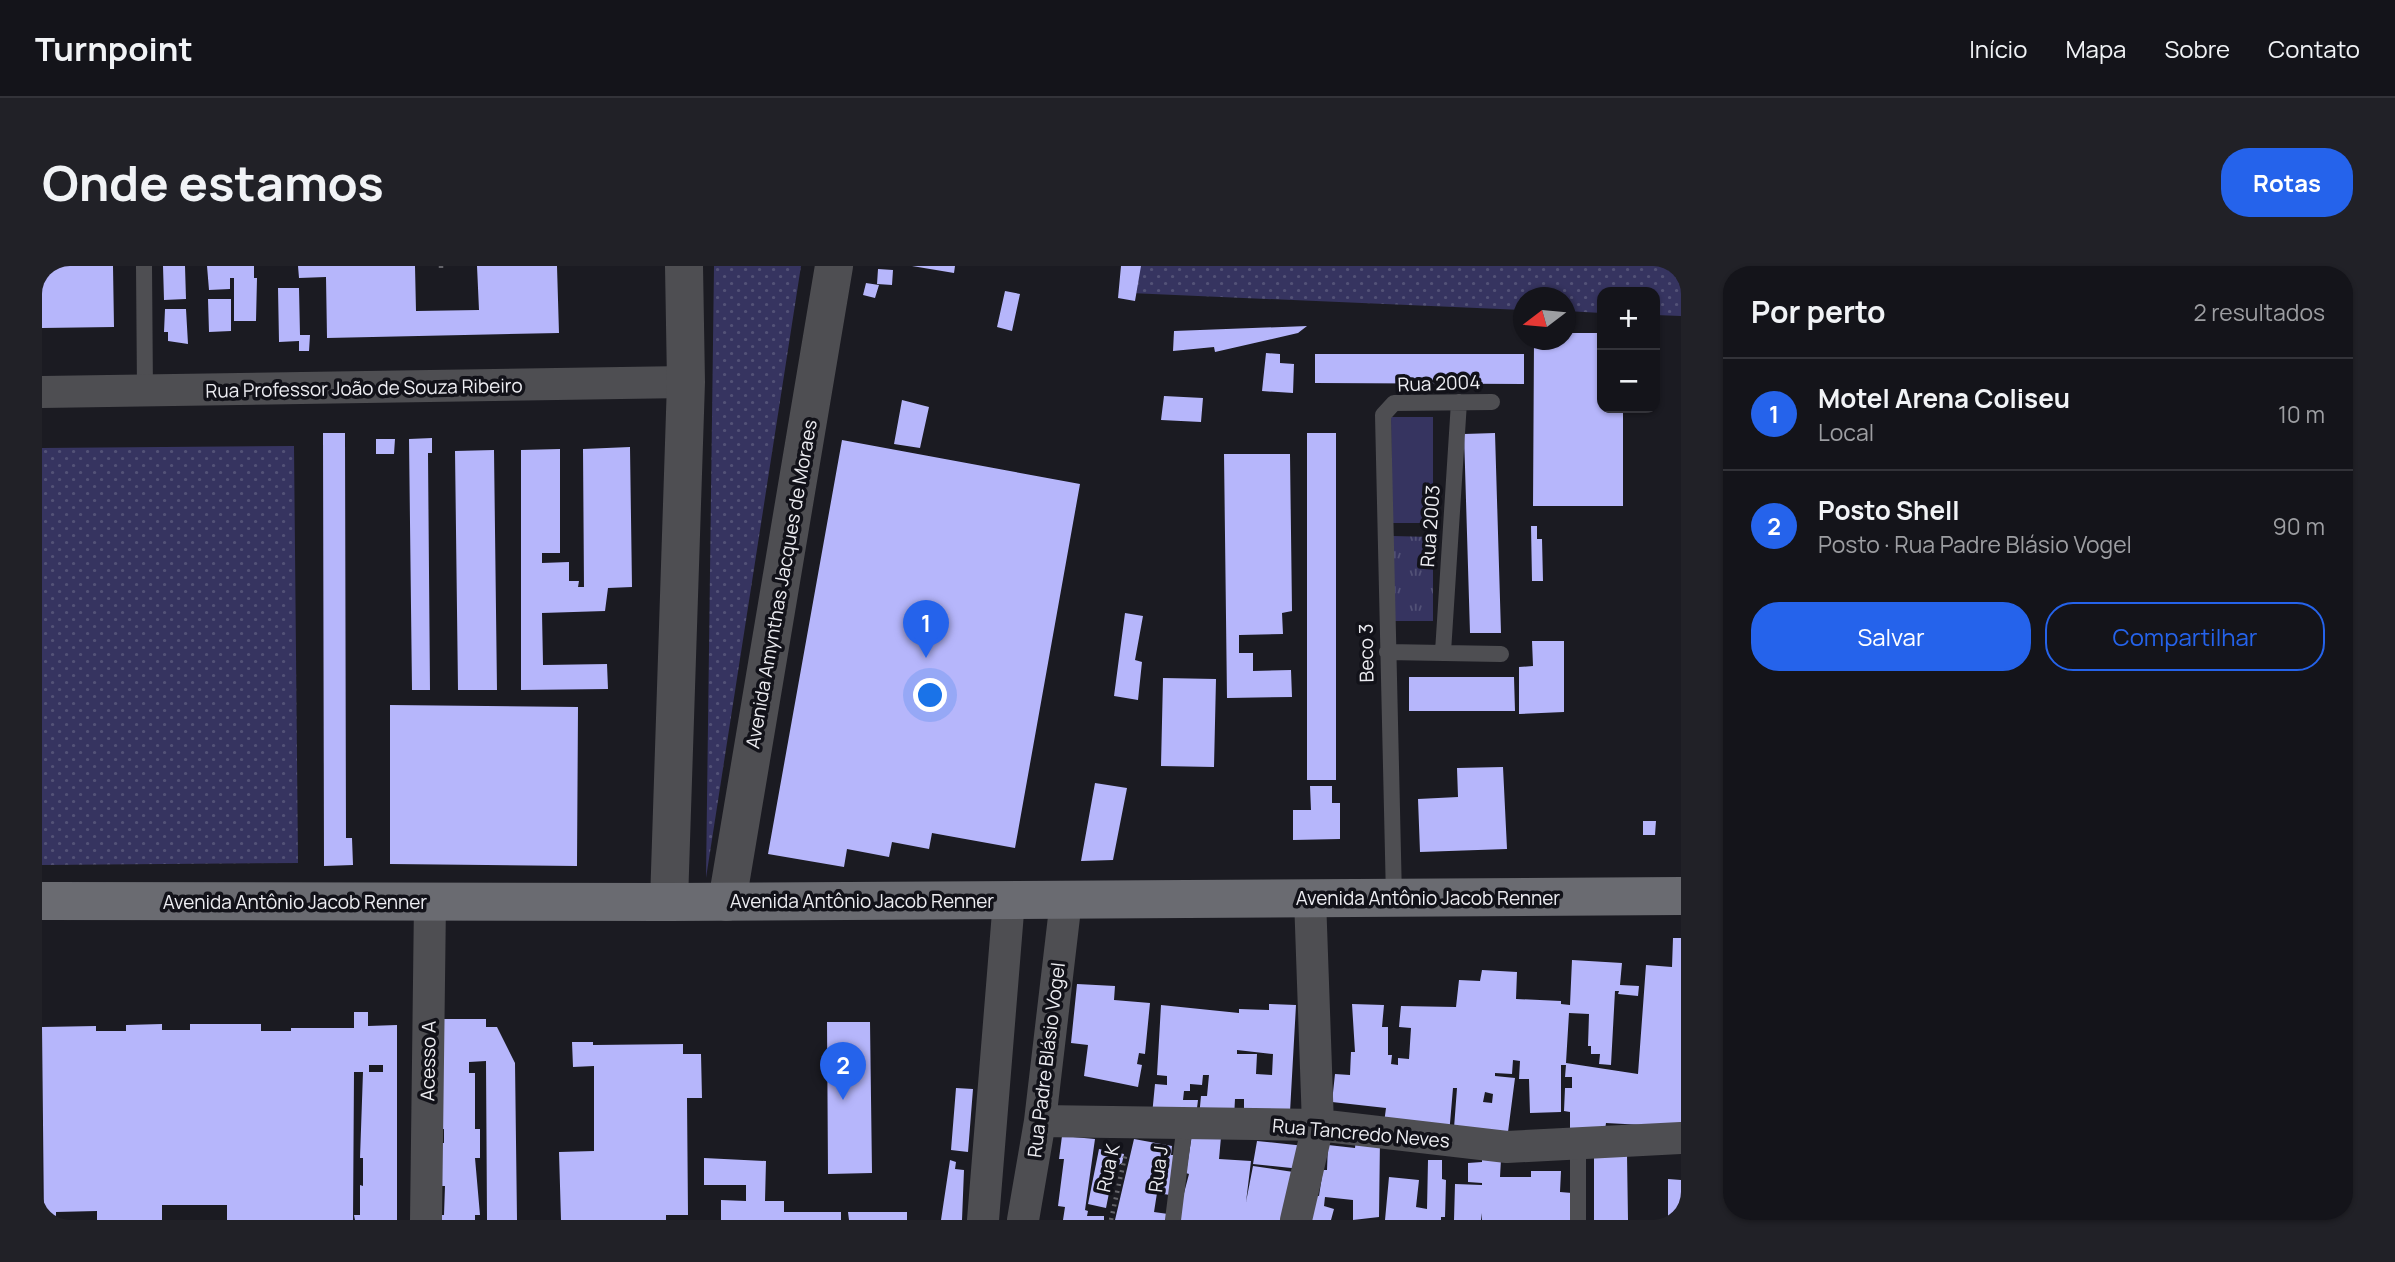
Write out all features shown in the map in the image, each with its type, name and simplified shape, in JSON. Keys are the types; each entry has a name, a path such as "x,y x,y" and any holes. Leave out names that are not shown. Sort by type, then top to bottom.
{"main road":[{"name":"Avenida Antônio Jacob Renner","path":"42,901 727,902 1681,896"}],"street":[{"path":"669,902 686,382 684,266"},
{"name":"Avenida Amynthas Jacques de Moraes","path":"727,902 834,266"},
{"name":"Rua Professor João de Souza Ribeiro","path":"42,392 686,382"},
{"path":"1296,1220 1318,1125 1310,898"},
{"path":"983,1220 1009,900"},
{"name":"Rua Padre Blásio Vogel","path":"1023,1220 1040,1121 1066,900"},
{"name":"Acesso A","path":"426,1220 430,902"},
{"name":"Rua Tancredo Neves","path":"1040,1121 1318,1125 1507,1147 1681,1138"}],"lane":[{"path":"144,266 145,391"},
{"name":"Rua 2003","path":"1443,653 1459,402"},
{"name":"Rua 2004","path":"1387,407 1395,403 1492,402"},
{"name":"Beco 3","path":"1387,407 1383,415 1394,898"},
{"path":"1387,652 1501,654"},
{"name":"Rua J","path":"1173,1220 1185,1123"},
{"path":"1578,1143 1578,1220"}],"path":[{"path":"441,266 441,273"},
{"name":"Rua K","path":"1111,1220 1133,1122"}],"green space":[{"path":"714,266 801,266 706,878"},
{"path":"1134,266 1681,266 1681,316 1660,315 1660,287 1597,287 1597,313 1576,312 1576,287 1513,287 1513,310 1130,293"},
{"path":"1391,417 1433,417 1433,523 1392,523"},
{"path":"294,446 298,863 42,865 42,448"},
{"path":"1392,536 1433,537 1433,621 1392,621"}],"building":[{"path":"42,266 113,266 114,327 42,328"},
{"path":"163,266 185,266 186,299 164,300"},
{"path":"207,266 254,266 254,278 257,278 256,321 234,321 234,278 230,278 230,289 209,290"},
{"path":"298,266 415,266 416,311 479,310 477,266 557,266 559,333 327,338 326,277 299,278"},
{"path":"912,266 955,266 954,273"},
{"path":"1121,266 1141,266 1135,301 1118,298"},
{"path":"878,269 893,270 892,285 877,284"},
{"path":"866,283 879,285 875,298 863,295"},
{"path":"278,288 299,288 300,335 310,335 309,351 299,351 299,341 279,342"},
{"path":"1005,291 1020,294 1012,331 997,327"},
{"path":"208,299 231,299 231,331 209,332"},
{"path":"165,309 186,309 188,344 168,341 168,332 164,332"},
{"path":"1307,326 1298,333 1215,352 1214,347 1173,351 1174,331"},
{"path":"1576,333 1597,333 1597,413 1623,413 1623,506 1533,506 1534,350 1576,350"},
{"path":"1266,353 1280,354 1280,363 1294,364 1293,393 1262,391"},
{"path":"1315,354 1524,354 1524,384 1315,383"},
{"path":"1164,396 1203,398 1201,422 1161,420"},
{"path":"902,400 929,407 920,448 894,444"},
{"path":"323,433 345,433 346,838 352,838 353,865 324,866"},
{"path":"1307,433 1336,433 1336,780 1307,780"},
{"path":"1495,433 1501,633 1470,633 1464,434"},
{"path":"432,438 432,453 428,453 430,690 412,690 409,439"},
{"path":"376,439 395,439 394,454 376,454"},
{"path":"842,440 1080,484 1015,848 932,833 929,849 892,842 889,857 847,849 844,867 768,854"},
{"path":"630,447 632,587 608,588 605,611 542,613 543,665 607,664 608,689 521,690 521,450 560,449 560,553 542,553 542,563 569,562 569,581 579,581 578,587 584,587 583,449"},
{"path":"494,450 497,690 458,690 455,451"},
{"path":"1224,454 1290,454 1292,611 1282,613 1283,634 1239,635 1239,653 1253,653 1253,671 1291,670 1292,697 1227,698"},
{"path":"1531,526 1537,526 1537,539 1542,539 1543,581 1532,581"},
{"path":"1125,613 1143,616 1135,660 1142,662 1138,700 1114,696"},
{"path":"1532,641 1564,641 1564,712 1519,714 1519,667 1533,666"},
{"path":"1409,677 1514,677 1515,711 1409,711"},
{"path":"1163,678 1216,679 1214,767 1161,766"},
{"path":"390,705 578,707 577,866 390,864"},
{"path":"1503,767 1507,849 1420,852 1418,799 1458,797 1457,768"},
{"path":"1095,783 1127,788 1113,860 1081,861"},
{"path":"1310,786 1332,786 1332,803 1340,803 1340,839 1293,840 1293,810 1311,810"},
{"path":"1643,821 1656,821 1655,835 1643,835"},
{"path":"1673,938 1681,938 1681,1127 1606,1123 1605,1130 1570,1128 1570,1112 1564,1111 1565,1088 1572,1088 1572,1077 1565,1077 1566,1065 1561,1065 1561,1112 1530,1113 1529,1079 1519,1079 1520,1061 1513,1060 1512,1074 1495,1073 1495,1076 1515,1078 1508,1132 1454,1128 1457,1088 1453,1088 1449,1135 1384,1123 1386,1108 1332,1102 1335,1074 1350,1075 1351,1052 1355,1052 1352,1004 1384,1005 1382,1027 1388,1027 1388,1055 1392,1055 1391,1064 1398,1065 1398,1058 1409,1059 1411,1028 1399,1027 1401,1006 1456,1007 1459,980 1480,981 1482,970 1517,972 1516,999 1561,1001 1561,1004 1570,1005 1572,960 1622,963 1620,985 1639,986 1638,996 1618,994 1619,991 1615,991 1611,1065 1599,1064 1600,1054 1591,1054 1591,1046 1588,1046 1589,1014 1569,1013 1566,1063 1638,1074 1646,965 1672,967","holes":["1485,1092 1493,1094 1492,1103 1483,1102"]},
{"path":"1077,984 1115,986 1114,1000 1150,1003 1145,1054 1139,1053 1137,1064 1142,1065 1138,1087 1084,1076 1088,1045 1071,1043"},
{"path":"1269,1004 1296,1005 1290,1112 1244,1110 1244,1099 1235,1099 1234,1118 1199,1117 1201,1096 1207,1096 1209,1075 1203,1075 1202,1085 1190,1084 1190,1091 1184,1091 1183,1100 1198,1100 1196,1116 1152,1115 1155,1084 1167,1085 1167,1076 1157,1075 1161,1005 1239,1013 1239,1009 1269,1010","holes":["1237,1050 1273,1054 1272,1075 1256,1074 1257,1054 1237,1054"]},
{"path":"354,1012 368,1012 368,1026 397,1025 397,1220 355,1220 354,1215 360,1215 360,1185 363,1186 363,1158 360,1158 363,1072 354,1072 353,1220 227,1220 227,1205 162,1205 162,1220 97,1220 97,1211 56,1212 56,1220 44,1220 42,1027 96,1026 96,1031 126,1031 126,1025 162,1024 162,1030 190,1030 190,1024 261,1024 261,1031 354,1028","holes":["369,1065 383,1065 383,1072 369,1072"]},
{"path":"443,1019 486,1019 486,1027 497,1027 515,1063 517,1220 487,1220 486,1061 469,1062 469,1073 475,1073 475,1129 480,1129 480,1158 475,1158 480,1215 475,1215 475,1220 440,1220 440,1215 444,1215 445,1186 440,1186 440,1143 444,1143 444,1129 440,1129"},
{"path":"827,1022 870,1022 872,1173 828,1174"},
{"path":"572,1042 593,1042 593,1045 683,1044 683,1054 701,1054 702,1098 687,1098 688,1215 666,1215 666,1220 561,1220 559,1152 594,1151 594,1066 573,1067"},
{"path":"956,1088 973,1089 968,1152 951,1150"},
{"path":"1192,1135 1221,1137 1219,1159 1251,1161 1246,1202 1253,1166 1300,1173 1292,1220 1177,1220 1189,1174 1186,1173"},
{"path":"1062,1136 1095,1139 1085,1210 1088,1211 1087,1216 1104,1216 1104,1220 1063,1220 1065,1207 1058,1206 1064,1159 1059,1159"},
{"path":"1356,1138 1380,1138 1379,1217 1353,1220 1353,1200 1325,1197 1324,1206 1334,1209 1331,1220 1304,1220 1311,1195 1319,1196 1323,1170 1327,1170 1328,1145 1355,1148"},
{"path":"1134,1139 1172,1146 1171,1155 1175,1155 1170,1195 1157,1193 1154,1212 1168,1214 1167,1220 1115,1220"},
{"path":"1257,1141 1305,1146 1301,1169 1253,1164"},
{"path":"1099,1149 1124,1154 1122,1163 1114,1168 1106,1208 1088,1204"},
{"path":"1627,1154 1628,1220 1594,1220 1594,1155"},
{"path":"704,1158 766,1161 765,1201 784,1201 784,1212 841,1212 841,1220 721,1220 721,1200 746,1201 746,1185 704,1185"},
{"path":"1482,1159 1501,1159 1500,1177 1531,1177 1531,1171 1561,1171 1560,1192 1572,1193 1573,1220 1482,1220 1482,1213 1481,1220 1454,1220 1455,1184 1482,1185 1468,1182 1468,1163 1482,1162"},
{"path":"950,1160 956,1162 955,1169 964,1170 962,1220 941,1220"},
{"path":"1428,1160 1442,1160 1442,1179 1446,1180 1445,1217 1441,1217 1441,1220 1385,1220 1389,1177 1419,1180 1416,1207 1427,1209"},
{"path":"1668,1179 1681,1180 1681,1220 1668,1220"},
{"path":"848,1212 907,1212 907,1220 849,1220"}],"place":[{"name":"Motel Arena Coliseu","path":"926,658"},
{"name":"Posto Shell","path":"843,1100"}]}
